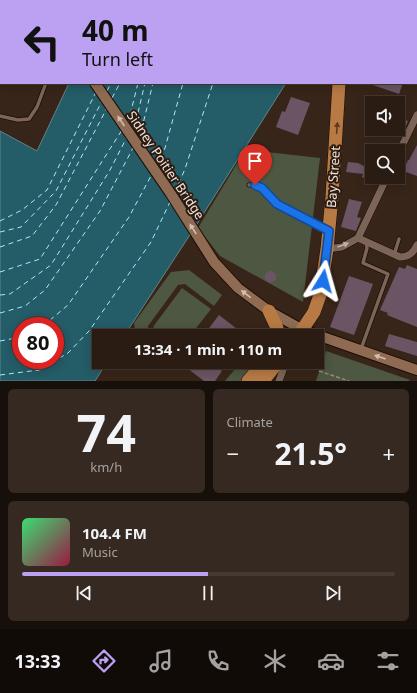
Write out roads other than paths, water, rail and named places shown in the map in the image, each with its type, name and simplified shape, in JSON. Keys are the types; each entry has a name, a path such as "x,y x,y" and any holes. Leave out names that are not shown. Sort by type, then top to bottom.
{"highway":[{"name":"Bay Street","path":"306,329 320,295 327,249 332,197 339,84"},
{"path":"269,311 276,329"},
{"path":"248,381 258,369"},
{"path":"263,381 272,369"}],"main road":[{"name":"Sidney Poitier Bridge","path":"96,84 171,194 214,262 238,288 296,329"},
{"name":"Sidney Poitier Bridge","path":"324,340 360,350 417,370"}],"street":[{"path":"403,144 417,115"},
{"path":"327,249 342,247 358,238 384,184"},
{"path":"358,238 400,257 406,257 412,254 417,245"},
{"path":"279,381 283,369"}],"lane":[{"path":"0,116 18,120 29,118 37,107 46,84"},
{"path":"249,185 255,185 262,188 277,204 329,231"},
{"path":"394,255 399,239"},
{"path":"360,350 388,274 363,264 367,248 366,242"}],"water":[{"path":"69,84 285,84 129,329 92,329 92,369 103,369 95,381 0,381 0,131 37,151"}]}
